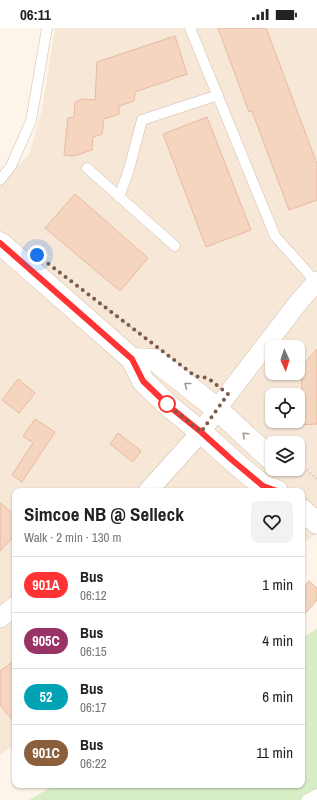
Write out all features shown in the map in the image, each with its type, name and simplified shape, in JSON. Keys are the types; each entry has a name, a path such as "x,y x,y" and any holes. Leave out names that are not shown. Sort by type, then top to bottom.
{"main road":[{"path":"0,243 132,359 143,381 170,407 263,486 269,488"},
{"path":"132,359 155,360 217,409 265,454"},
{"path":"281,476 283,488"},
{"path":"305,513 317,523"}],"street":[{"path":"151,488 201,432 228,394 298,303 317,282"},
{"path":"0,618 12,608"}],"lane":[{"path":"0,180 11,166 30,121 47,28"},
{"path":"190,28 275,236 317,282"},
{"path":"119,196 129,169 142,120 218,96"},
{"path":"86,168 175,246"},
{"path":"306,800 317,794"}],"path":[{"path":"101,304 151,342"},
{"path":"305,468 317,479"}],"shaded area":[{"path":"55,28 317,28 317,534 305,542 305,488 12,488 12,746 0,755 0,185 29,154 42,110"}],"green space":[{"path":"317,629 317,800 29,800 50,788 305,788 305,636"}],"building":[{"path":"218,28 266,28 317,164 317,200 289,210 252,111 249,112"},
{"path":"175,36 187,74 135,92 134,101 119,106 119,114 104,119 102,134 93,137 92,150 74,156 64,155 68,118 74,117 75,102 83,99 95,100 97,62"},
{"path":"207,117 251,230 206,247 163,134"},
{"path":"75,194 148,258 120,291 45,228"},
{"path":"317,349 317,424 305,425 305,388 302,388 302,380 305,380 305,362"},
{"path":"18,379 35,393 19,413 2,400"},
{"path":"35,419 55,432 22,482 12,475 33,443 23,436"},
{"path":"118,433 141,451 133,462 110,444"},
{"path":"0,503 12,513 12,538 0,551"},
{"path":"309,581 317,588 317,600 305,614 305,586"},
{"path":"12,662 12,719 0,705 0,671"}],"bus line":[{"name":"901A","path":"0,243 132,359 143,381 170,407 263,486 269,488"}],"route":[{"path":"37,255 195,376 208,378 228,394 201,432 167,404"}]}
